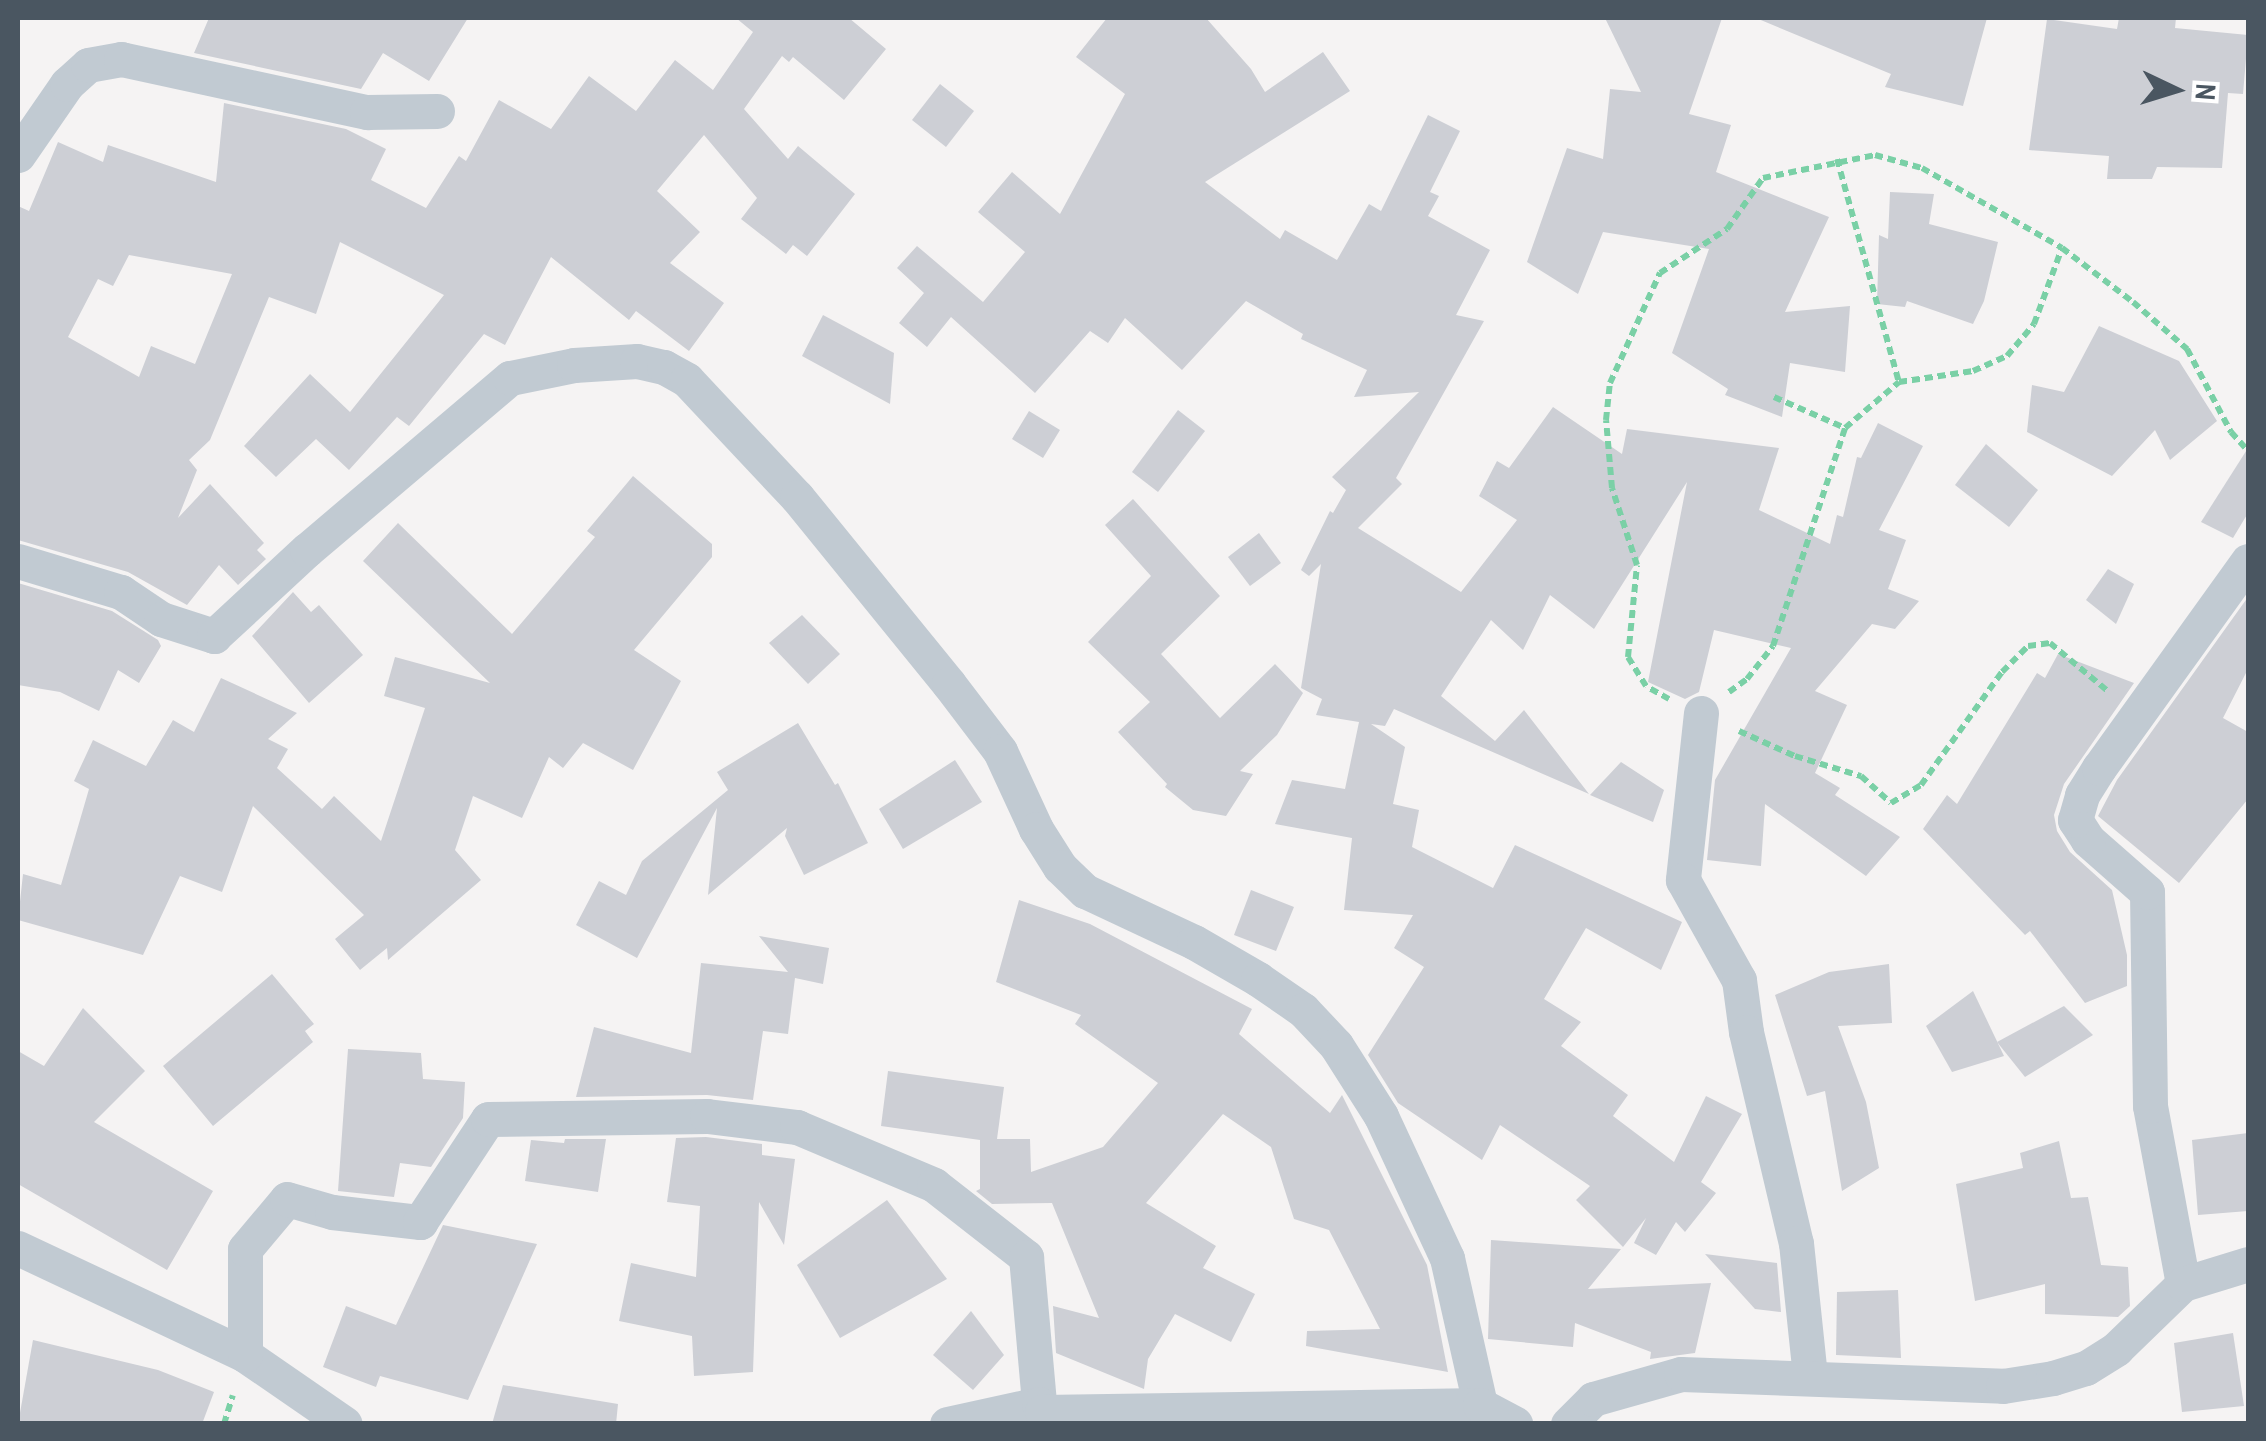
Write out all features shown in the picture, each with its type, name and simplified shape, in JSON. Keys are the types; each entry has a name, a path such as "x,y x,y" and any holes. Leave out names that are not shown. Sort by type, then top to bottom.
{"street":[{"path":"18,155 67,84 88,65 120,59 367,112 437,111"},
{"path":"18,560 121,592 161,620 214,636 307,550 510,378 574,365 637,362 664,367 686,380 797,496 949,684 1000,751 1060,867 1084,891 1194,942 1258,979 1303,1010 1336,1045 1381,1116 1447,1258 1480,1406"},
{"path":"2183,1284 2150,1106 2147,892 2088,840 2075,820 2082,795 2248,561"},
{"path":"1701,713 1683,880 1739,980 1746,1032 1796,1243 1810,1377"},
{"path":"244,1356 245,1249 287,1199 332,1212 420,1222 488,1119 707,1116 797,1127 934,1185 1026,1258 1038,1404 1042,1412 1480,1406 1515,1424"},
{"path":"18,1248 244,1356 345,1424"},
{"path":"1568,1424 1594,1399 1681,1374 2003,1386 2053,1378 2086,1368 2116,1349 2183,1284 2248,1264"},
{"path":"946,1424 1038,1404"}],"path":[{"path":"1635,673 1626,639 1637,565 1612,488 1606,420 1610,383 1660,273 1727,229 1764,178 1837,159 1875,155 1922,168 2062,248 2187,349 2232,432 2248,451"},
{"path":"1837,159 1899,382"},
{"path":"2062,248 2034,324 2007,356 1972,371 1899,382 1845,428 1773,646 1747,678 1701,713 1794,756 1861,776 1891,803 1921,785 2002,672 2028,646 2050,643 2137,716"},
{"path":"1774,397 1845,428"}],"building":[{"path":"209,18 468,18 429,81 383,53 361,89 194,53"},
{"path":"736,18 849,18 886,49 844,100 793,57 789,62 782,56 744,109 788,159 798,146 855,194 807,256 793,245 786,254 741,219 757,198 704,135 657,191 700,232 670,263 724,303 689,351 636,311 629,320 551,257 505,345 484,334 409,426 397,417 349,470 316,439 276,477 244,446 310,374 350,412 444,295 340,242 316,314 269,297 210,440 189,460 197,470 178,518 210,484 264,543 257,550 266,559 238,585 219,565 187,605 128,572 18,540 18,206 29,211 58,142 103,162 108,145 216,182 224,103 346,129 386,149 371,180 426,208 459,156 466,161 499,100 551,129 589,76 636,111 675,60 713,90 753,32","holes":["129,255 232,274 195,364 151,346 139,377 68,337 98,279 113,286"]},
{"path":"1107,18 1206,18 1251,69 1265,92 1323,52 1350,91 1205,182 1280,239 1285,230 1337,260 1369,204 1381,211 1428,115 1460,131 1430,192 1439,196 1428,216 1490,250 1456,315 1484,321 1396,478 1402,484 1358,528 1461,592 1517,520 1479,496 1497,461 1509,468 1553,407 1622,454 1627,429 1779,448 1759,510 1830,544 1837,515 1843,517 1857,457 1861,458 1878,423 1923,446 1879,530 1906,540 1888,589 1919,601 1895,629 1872,624 1815,691 1847,705 1815,773 1840,788 1835,795 1900,837 1866,876 1765,804 1761,866 1707,860 1715,780 1791,648 1714,630 1699,692 1685,699 1648,682 1687,482 1594,629 1550,595 1523,650 1491,620 1441,696 1495,741 1524,710 1589,794 1394,709 1385,726 1371,724 1405,747 1393,804 1419,810 1412,847 1493,888 1515,845 1682,922 1661,970 1586,928 1544,999 1581,1022 1561,1046 1628,1095 1613,1116 1674,1162 1706,1096 1742,1114 1701,1182 1716,1193 1685,1232 1676,1222 1656,1255 1634,1243 1646,1218 1623,1247 1576,1200 1590,1186 1500,1125 1482,1160 1398,1103 1368,1055 1424,967 1394,948 1413,915 1344,910 1352,838 1275,824 1292,780 1345,789 1359,722 1316,715 1322,699 1301,688 1321,564 1309,576 1301,570 1330,511 1333,513 1346,490 1332,477 1419,392 1354,397 1367,370 1301,339 1303,334 1246,301 1182,370 1125,318 1108,343 1090,331 1035,393 951,317 927,347 899,323 924,293 897,268 917,246 983,302 1025,252 978,212 1012,172 1060,214 1125,94 1076,57"},
{"path":"1605,18 1722,18 1689,114 1731,125 1716,172 1829,217 1785,312 1850,306 1845,372 1790,363 1782,417 1725,395 1728,389 1672,353 1709,249 1603,232 1578,294 1527,262 1567,148 1603,159 1610,89 1641,92"},
{"path":"1756,18 1987,18 1963,106 1885,87 1891,74"},
{"path":"2119,18 2176,18 2175,28 2248,35 2243,94 2228,93 2222,168 2157,167 2152,179 2107,179 2109,156 2029,150 2047,19 2117,29"},
{"path":"940,84 974,111 946,147 912,120"},
{"path":"1890,192 1934,194 1929,224 1998,242 1984,301 1973,324 1907,301 1905,307 1877,304 1879,235 1888,239"},
{"path":"823,315 894,353 890,404 802,356"},
{"path":"2099,326 2179,361 2217,421 2170,460 2155,430 2112,476 2027,432 2032,385 2064,392"},
{"path":"1178,410 1205,431 1158,492 1132,472"},
{"path":"1029,411 1060,430 1043,458 1012,439"},
{"path":"1986,444 2038,490 2009,527 1955,485"},
{"path":"2248,448 2248,513 2233,538 2201,522"},
{"path":"633,476 712,544 712,557 634,650 681,681 633,770 583,743 563,768 549,757 522,818 473,796 455,850 481,880 388,960 387,948 360,970 335,939 364,915 253,806 222,892 180,876 143,955 18,920 23,874 61,885 89,789 74,781 93,740 146,766 173,720 194,732 221,678 297,713 268,739 288,749 277,768 322,809 334,796 381,841 425,708 384,696 395,657 490,683 363,561 398,523 512,634 595,537 587,531"},
{"path":"1133,499 1220,596 1161,654 1220,718 1275,664 1303,693 1277,735 1240,771 1253,774 1226,816 1193,810 1165,787 1167,784 1118,732 1150,702 1088,642 1151,576 1105,525"},
{"path":"1259,533 1281,563 1250,586 1228,557"},
{"path":"2108,569 2134,584 2116,624 2086,600"},
{"path":"18,583 112,611 158,640 161,646 139,683 118,670 99,711 60,692 18,685"},
{"path":"293,592 311,612 319,605 363,655 309,703 252,636"},
{"path":"2248,597 2248,669 2223,718 2248,732 2248,799 2179,883 2098,816 2117,780"},
{"path":"802,615 840,654 808,684 769,643"},
{"path":"2058,654 2134,683 2064,784 2054,815 2057,831 2070,852 2112,890 2127,955 2127,986 2085,1003 2030,931 2025,935 1923,829 1947,795 1957,804 2037,673 2045,678"},
{"path":"798,723 835,785 838,783 868,843 804,875 785,836 787,828 708,895 717,808 637,958 576,925 599,881 626,895 642,861 728,790 717,772"},
{"path":"955,760 982,802 903,849 879,809"},
{"path":"1621,762 1664,790 1653,822 1590,795"},
{"path":"1251,890 1294,907 1276,951 1234,935"},
{"path":"1019,900 1090,924 1252,1009 1239,1034 1330,1113 1342,1095 1427,1265 1448,1372 1306,1346 1307,1331 1380,1329 1329,1230 1294,1219 1271,1147 1223,1114 1146,1203 1216,1246 1203,1268 1255,1294 1231,1342 1175,1314 1148,1359 1144,1389 1056,1353 1053,1306 1099,1318 1052,1203 992,1204 976,1191 980,1189 980,1140 881,1126 888,1071 1004,1087 997,1139 1030,1139 1031,1172 1103,1147 1158,1083 1075,1024 1081,1015 996,982"},
{"path":"759,936 829,948 823,984 795,978 788,1034 763,1031 753,1100 707,1095 576,1097 594,1027 691,1053 701,963 788,972"},
{"path":"1889,964 1892,1023 1838,1026 1866,1102 1879,1168 1842,1191 1825,1091 1807,1096 1775,995 1829,972"},
{"path":"272,974 314,1024 305,1031 313,1042 213,1126 163,1066"},
{"path":"1973,991 2004,1056 1952,1072 1926,1026"},
{"path":"2064,1006 2093,1035 2025,1077 1997,1042"},
{"path":"83,1008 145,1071 94,1122 213,1191 167,1270 18,1184 18,1051 44,1066"},
{"path":"348,1049 421,1053 423,1079 465,1082 463,1118 431,1167 400,1163 394,1197 338,1191"},
{"path":"2248,1133 2248,1211 2198,1215 2192,1140"},
{"path":"706,1137 762,1144 762,1155 795,1159 784,1245 759,1202 753,1372 694,1376 692,1336 619,1321 631,1263 696,1277 700,1206 667,1202 676,1138"},
{"path":"565,1139 606,1139 598,1192 525,1181 531,1140 564,1143"},
{"path":"2059,1141 2071,1198 2088,1197 2101,1265 2128,1267 2130,1306 2118,1317 2045,1314 2045,1284 1975,1301 1956,1184 2023,1168 2020,1153"},
{"path":"887,1200 947,1279 840,1338 797,1265"},
{"path":"443,1225 537,1244 468,1400 380,1376 376,1387 323,1367 346,1306 396,1325"},
{"path":"1491,1240 1621,1249 1588,1289 1711,1283 1695,1353 1650,1359 1651,1352 1575,1323 1573,1347 1488,1339"},
{"path":"1705,1254 1777,1263 1781,1312 1755,1309"},
{"path":"1898,1290 1901,1358 1836,1355 1837,1292"},
{"path":"971,1311 1004,1355 973,1390 933,1355"},
{"path":"2233,1333 2244,1406 2182,1412 2174,1343"},
{"path":"33,1340 158,1370 214,1392 202,1424 18,1424"},
{"path":"503,1385 618,1404 616,1424 492,1424"}]}
